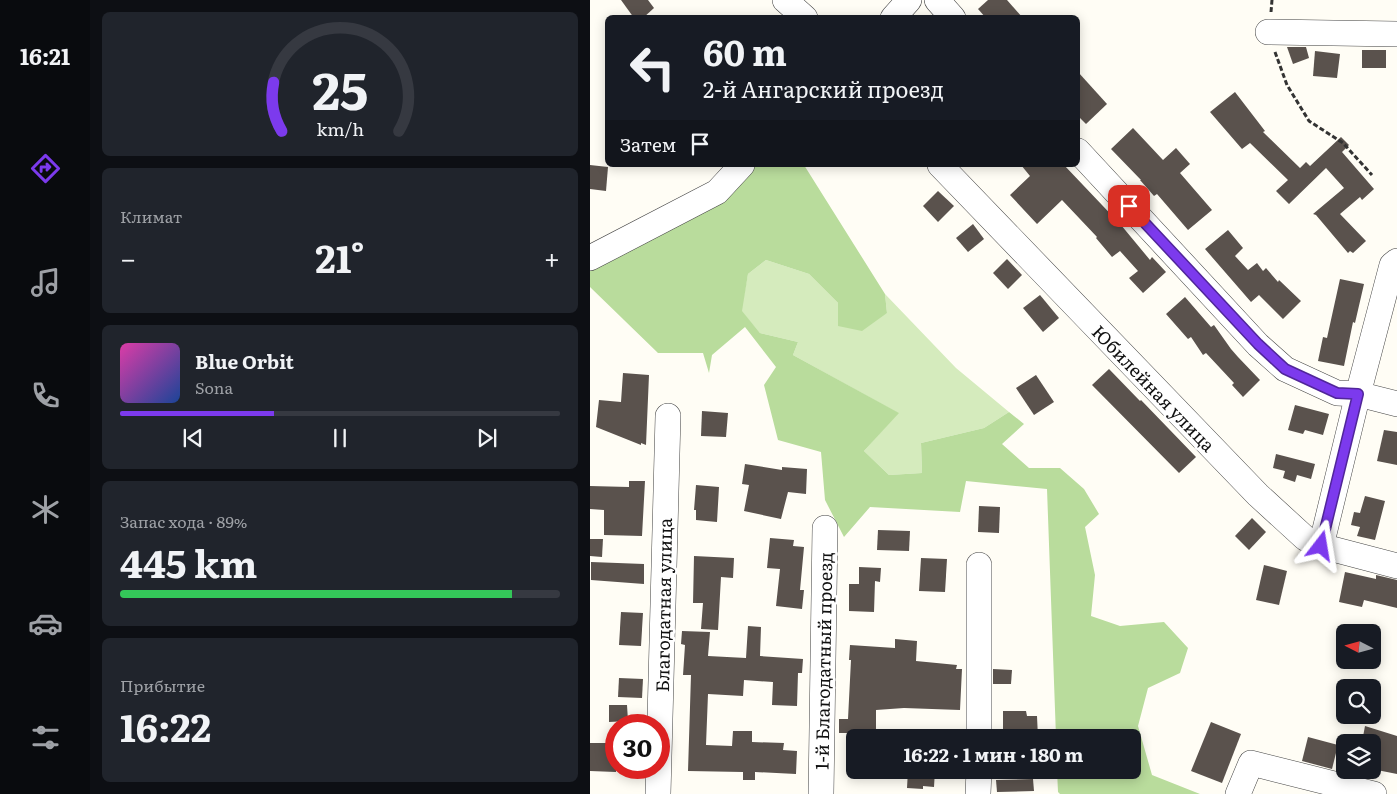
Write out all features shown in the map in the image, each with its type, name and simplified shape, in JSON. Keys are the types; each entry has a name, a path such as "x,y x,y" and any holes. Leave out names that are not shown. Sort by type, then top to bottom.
{"street":[{"path":"785,0 802,15"},
{"path":"895,15 909,0"},
{"path":"937,0 950,15"},
{"path":"1268,32 1397,34"},
{"path":"1080,153 1258,344 1285,369 1337,393 1358,394 1397,404"},
{"path":"590,258 717,192 740,167"},
{"name":"Юбилейная улица","path":"942,167 1258,495 1305,538 1321,546 1397,566"},
{"path":"1321,546 1392,265 1397,261"},
{"name":"Благодатная улица","path":"658,794 668,416"},
{"name":"1-й Благодатный проезд","path":"821,794 825,528"},
{"path":"978,565 978,729"},
{"path":"1238,794 1251,764 1374,794"},
{"path":"978,779 978,794"}],"path":[{"path":"1272,0 1268,32 1287,84 1309,121 1343,143 1372,175"}],"green space":[{"path":"748,167 805,167 885,294 887,313 862,331 838,326 838,303 809,274 766,260 748,274 742,311 760,333 798,342 793,355 899,413 864,451 889,475 922,473 921,443 984,428 1009,412 1024,424 1002,444 1029,468 1060,468 1084,489 1099,514 1085,527 1095,575 1091,616 1120,626 1164,622 1188,648 1180,673 1148,688 1139,729 1056,729 1047,489 966,481 960,512 870,507 844,537 825,500 821,452 778,440 764,385 776,367 745,327 712,355 709,373 703,353 658,353 590,287 590,264"},
{"path":"766,260 809,274 838,303 838,325 887,313 885,294 956,368 1009,412 984,428 921,443 922,473 889,475 864,451 898,413 793,355 798,342 760,333 741,311 748,274"},
{"path":"1141,736 1152,775 1200,794 1060,794 1058,792 1057,779 1141,779"}],"building":[{"path":"621,0 648,0 654,8 646,15 632,15"},
{"path":"988,0 1007,0 1020,15 983,15 978,9"},
{"path":"1287,47 1306,47 1309,58 1293,64"},
{"path":"1362,50 1386,50 1386,68 1362,68"},
{"path":"1315,51 1340,54 1337,78 1313,76"},
{"path":"1080,74 1107,104 1086,124 1080,118"},
{"path":"1235,92 1265,131 1263,132 1300,168 1306,162 1310,166 1341,137 1349,145 1342,152 1374,189 1362,200 1360,197 1340,214 1366,241 1353,253 1350,251 1348,253 1316,215 1313,214 1344,188 1326,168 1289,204 1276,191 1288,180 1250,143 1242,149 1210,112"},
{"path":"1133,128 1163,160 1176,148 1190,164 1180,173 1212,210 1188,230 1157,194 1154,196 1111,149"},
{"path":"590,165 608,167 606,191 590,189"},
{"path":"1023,167 1066,167 1121,225 1150,260 1152,257 1166,272 1143,293 1129,278 1138,271 1120,251 1112,257 1097,237 1062,200 1037,224 1010,195 1030,176"},
{"path":"938,191 954,206 938,222 923,206"},
{"path":"973,224 984,239 968,252 956,238"},
{"path":"1228,230 1243,248 1235,256 1248,270 1257,263 1263,271 1266,268 1278,282 1279,280 1301,301 1283,319 1259,295 1251,302 1205,249"},
{"path":"1007,259 1022,275 1008,289 993,273"},
{"path":"1340,279 1364,284 1355,323 1353,322 1344,366 1318,361 1323,337 1327,338"},
{"path":"1040,295 1059,318 1043,332 1023,308"},
{"path":"1185,297 1211,327 1214,325 1231,349 1260,380 1243,397 1232,385 1234,383 1206,353 1203,355 1191,337 1188,339 1166,314"},
{"path":"1109,369 1196,457 1179,473 1092,385"},
{"path":"623,373 649,375 646,445 641,443 641,445 596,427 599,400 621,402"},
{"path":"1036,375 1054,402 1034,415 1016,388"},
{"path":"1295,405 1329,414 1323,435 1305,430 1303,434 1288,430"},
{"path":"702,411 728,413 726,437 701,436"},
{"path":"1384,430 1397,432 1397,465 1377,461"},
{"path":"1276,454 1315,464 1311,479 1297,475 1295,482 1283,478 1285,471 1273,468"},
{"path":"745,464 782,470 782,467 807,469 806,494 788,492 781,519 744,511 749,485 742,484"},
{"path":"629,481 645,481 642,536 604,535 604,510 590,509 590,486 629,487"},
{"path":"696,485 719,487 717,522 696,520 696,510 694,510"},
{"path":"1365,496 1385,501 1375,540 1357,536 1360,527 1351,525 1354,512 1360,513"},
{"path":"979,506 1000,507 999,533 978,532"},
{"path":"1252,518 1266,532 1249,550 1235,536"},
{"path":"878,530 910,531 909,551 877,550"},
{"path":"770,538 794,540 793,546 804,547 800,590 804,590 802,609 776,606 780,569 767,568"},
{"path":"590,539 603,539 602,557 590,556"},
{"path":"694,556 734,558 733,578 721,577 718,630 701,629 703,603 693,603"},
{"path":"921,558 947,559 945,592 919,591"},
{"path":"591,562 644,564 644,584 591,580"},
{"path":"1264,565 1287,571 1279,605 1256,600"},
{"path":"859,567 881,568 880,582 875,581 874,612 849,611 849,584 859,584"},
{"path":"1345,572 1376,579 1376,575 1397,580 1397,608 1364,600 1362,607 1339,602"},
{"path":"621,612 643,613 641,646 619,645"},
{"path":"748,626 761,627 760,656 803,659 802,673 798,673 797,706 772,705 773,682 744,680 743,696 708,694 706,745 732,746 733,731 752,731 752,742 784,743 783,750 797,751 796,774 755,772 755,780 743,780 743,772 688,771 691,675 683,675 685,645 681,644 682,631 710,632 708,656 746,658"},
{"path":"895,639 917,641 916,661 957,665 956,669 962,669 960,710 904,708 876,710 876,729 846,729 846,733 839,733 839,719 848,719 850,645 895,648"},
{"path":"993,669 1012,670 1011,684 993,684"},
{"path":"619,678 643,679 642,698 618,697"},
{"path":"609,705 627,705 628,714 609,714"},
{"path":"1003,711 1026,711 1027,716 1037,716 1038,729 1003,729"},
{"path":"1211,722 1241,734 1222,783 1191,771"},
{"path":"1365,726 1397,736 1397,774 1381,771 1381,734 1364,734"},
{"path":"1308,737 1336,744 1332,769 1302,761"},
{"path":"590,743 605,743 605,772 590,771"},
{"path":"908,779 934,779 934,787 923,786 923,789 907,788"},
{"path":"1033,779 1034,791 997,792 996,780"}],"route":[{"path":"1129,206 1258,344 1285,369 1337,393 1358,394 1321,546"}]}
